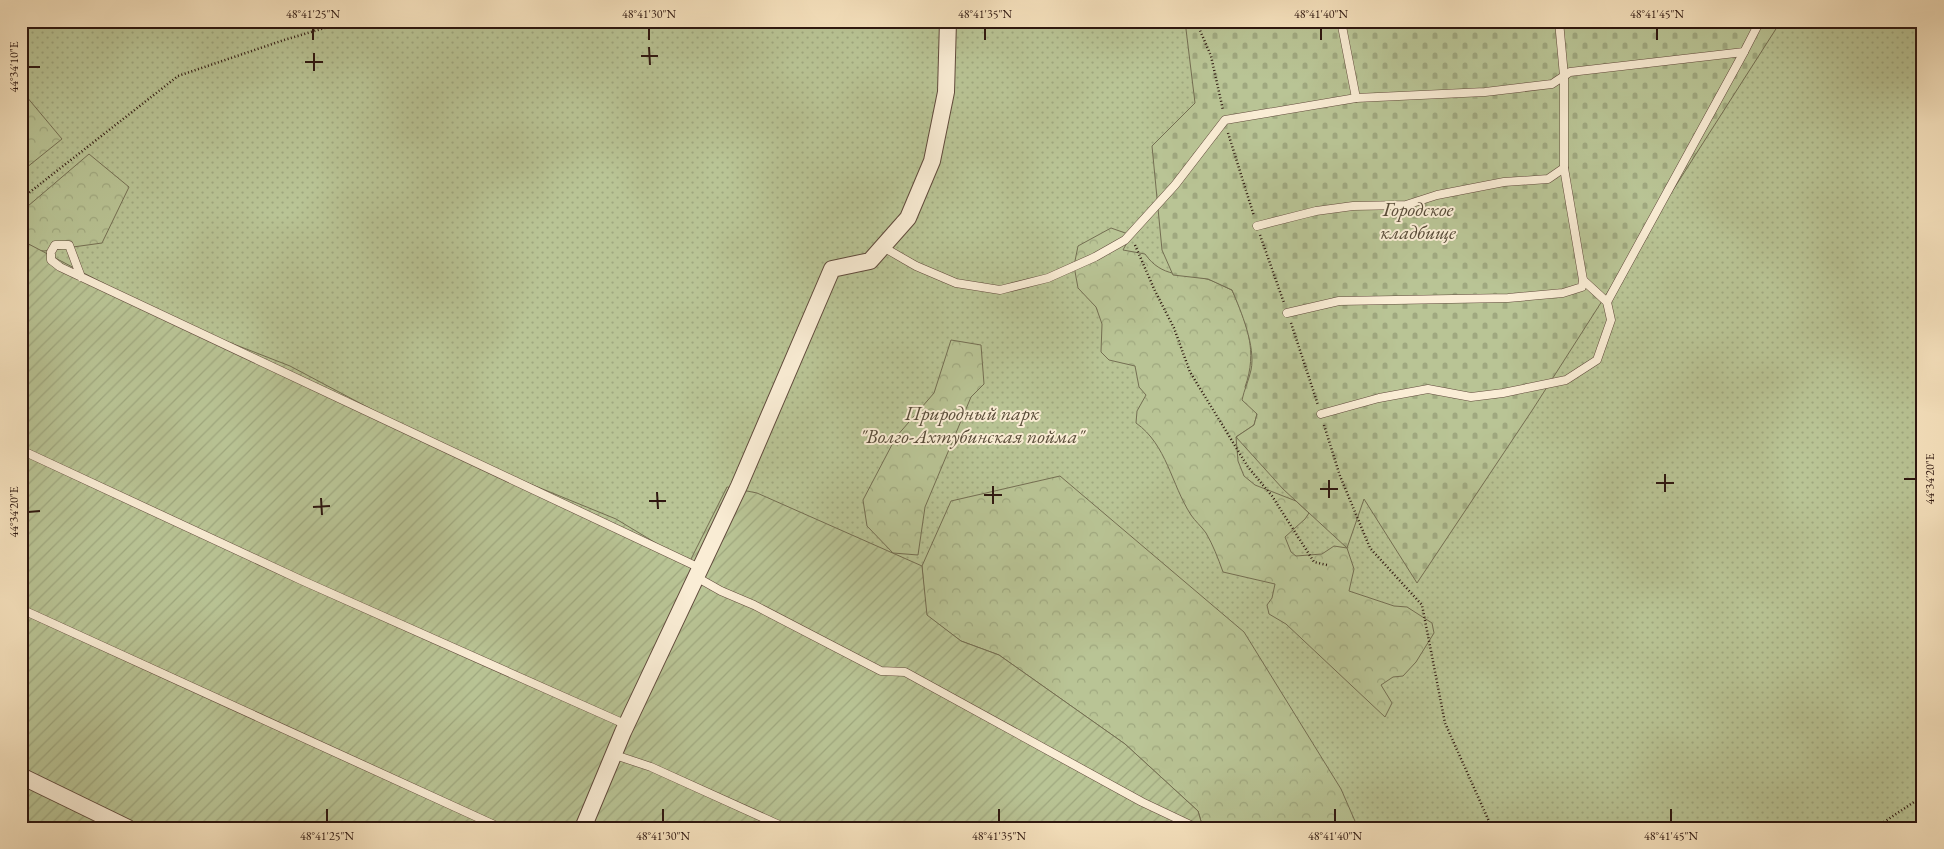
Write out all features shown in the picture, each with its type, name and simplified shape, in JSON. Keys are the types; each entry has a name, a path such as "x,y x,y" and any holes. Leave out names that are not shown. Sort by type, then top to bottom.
{"street":[{"path":"583,828 616,755 627,725 700,573 781,392 832,269 870,261 908,218 932,161 946,92 948,21"},
{"path":"21,776 128,828"}],"lane":[{"path":"1341,21 1356,98"},
{"path":"1287,313 1339,301 1508,298 1563,294 1582,287 1583,280 1564,168 1564,76 1560,21"},
{"path":"1607,302 1760,21"},
{"path":"883,247 916,266 956,283 1000,290 1048,278 1095,257 1131,235 1199,157 1225,120 1356,98 1484,92 1552,84 1570,72 1744,52"},
{"path":"1257,226 1316,210 1352,206 1406,206 1436,195 1494,184 1548,179 1564,168"},
{"path":"81,277 69,245 55,245 51,252 52,260 60,267 700,573 721,591 754,605 881,672 905,672 1142,802 1197,828"},
{"path":"1321,414 1379,398 1428,389 1471,397 1503,393 1566,380 1597,360 1611,320 1607,302 1583,280"},
{"path":"21,450 301,580 627,725"},
{"path":"21,609 501,828"},
{"path":"616,755 651,767 786,828"}],"path":[{"path":"21,199 178,76 284,40 348,21"},
{"path":"1196,21 1211,56 1225,120 1257,226 1321,414 1340,476 1370,548 1422,606 1444,723 1492,828"},
{"path":"1131,235 1155,292 1174,328 1190,372 1207,401 1248,467 1272,496 1314,562 1327,565"},
{"path":"1875,828 1923,796"}],"green space":[{"name":"Природный парк \"Волго-Ахтубинская пойма\"","path":"21,21 1923,21 1923,828 21,828"},
{"name":"Городское кладбище","path":"1185,21 1781,21 1533,409 1417,583 1364,499 1347,548 1283,489 1236,437 1254,425 1257,414 1242,400 1252,361 1247,329 1232,290 1208,279 1173,275 1162,250 1152,146 1195,103"},
{"path":"21,90 62,139 21,172"},
{"path":"89,154 129,187 102,243 44,251 21,248 21,212"},
{"path":"1111,228 1131,235 1123,250 1145,254 1152,262 1165,271 1207,279 1232,290 1249,338 1251,361 1245,387 1257,414 1254,425 1236,437 1238,461 1244,476 1255,485 1296,501 1309,513 1285,537 1291,552 1296,556 1322,554 1334,546 1347,548 1354,569 1349,591 1394,606 1407,607 1432,623 1434,633 1416,662 1403,676 1393,677 1381,685 1392,703 1385,717 1286,624 1269,614 1267,605 1272,598 1275,584 1223,572 1209,538 1184,503 1155,442 1136,423 1137,411 1146,395 1139,387 1135,366 1109,360 1101,352 1102,324 1096,307 1078,288 1074,266 1078,246"},
{"path":"21,240 177,322 290,366 452,452 616,519 689,563 727,487 757,493 922,566 927,615 961,641 999,655 1125,744 1198,811 1203,828 21,828"},
{"path":"951,340 981,345 984,384 971,397 925,507 918,555 893,553 867,526 863,500 896,437 934,393"},
{"path":"1060,476 1244,632 1341,789 1358,828 1203,828 1198,811 1125,744 999,655 961,641 926,615 922,566 951,501"}]}
